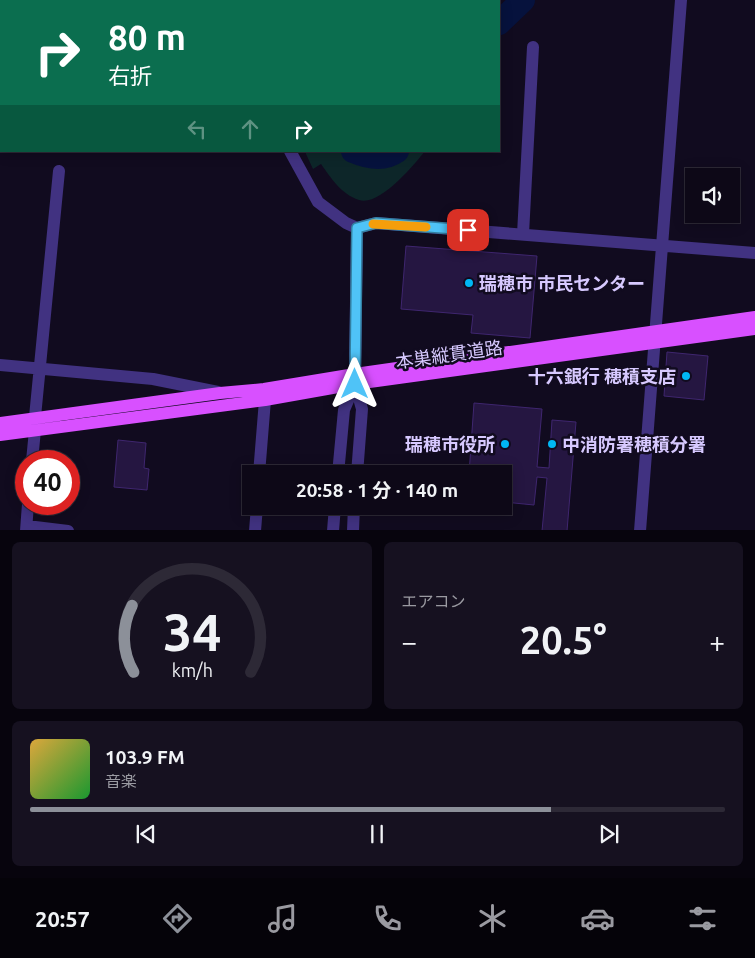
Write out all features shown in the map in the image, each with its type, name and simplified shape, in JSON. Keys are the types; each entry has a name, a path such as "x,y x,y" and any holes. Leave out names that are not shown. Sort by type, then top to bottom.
{"main road":[{"name":"本巣縦貫道路","path":"0,436 35,426 220,393 355,379 655,337 755,317"},
{"name":"本巣縦貫道路","path":"655,337 755,329"},
{"name":"本巣縦貫道路","path":"0,423 35,426 265,400 355,379"}],"street":[{"path":"640,530 681,0"},
{"path":"523,234 533,48"},
{"path":"291,152 318,202 346,223 357,228 376,223 755,253"},
{"path":"33,450 59,171"},
{"path":"357,228 355,379 362,409 358,465"},
{"path":"0,365 153,380 220,393"},
{"path":"339,465 344,410 355,379"},
{"path":"260,465 265,400"},
{"path":"27,515 26,528 68,530"},
{"path":"255,530 256,515"},
{"path":"334,515 333,530 346,530"},
{"path":"353,530 354,515"}],"green space":[{"path":"306,152 424,152 413,166 386,191 367,200 359,200 347,194 337,185 321,164 313,169"}],"building":[{"name":"瑞穂市 市民センター","path":"406,246 537,256 530,338 471,333 473,315 401,309"},
{"name":"十六銀行 穂積支店","path":"667,352 708,356 704,400 664,396"},
{"name":"瑞穂市役所","path":"474,403 542,409 537,467 549,468 552,420 576,422 567,530 542,530 547,478 537,477 534,505 512,503 512,465 470,465"},
{"path":"118,440 146,443 144,468 149,469 147,490 114,487"}],"waterway":[{"path":"500,22 523,0"},
{"path":"356,152 375,157 386,156 395,152"}],"slow traffic":[{"path":"373,224 426,227"}],"place":[{"name":"瑞穂市 市民センター","path":"469,283"},
{"name":"十六銀行 穂積支店","path":"686,376"},
{"name":"瑞穂市役所","path":"505,444"},
{"name":"中消防署穂積分署","path":"552,444"}],"route":[{"path":"355,384 357,228 376,223 468,230"}]}
